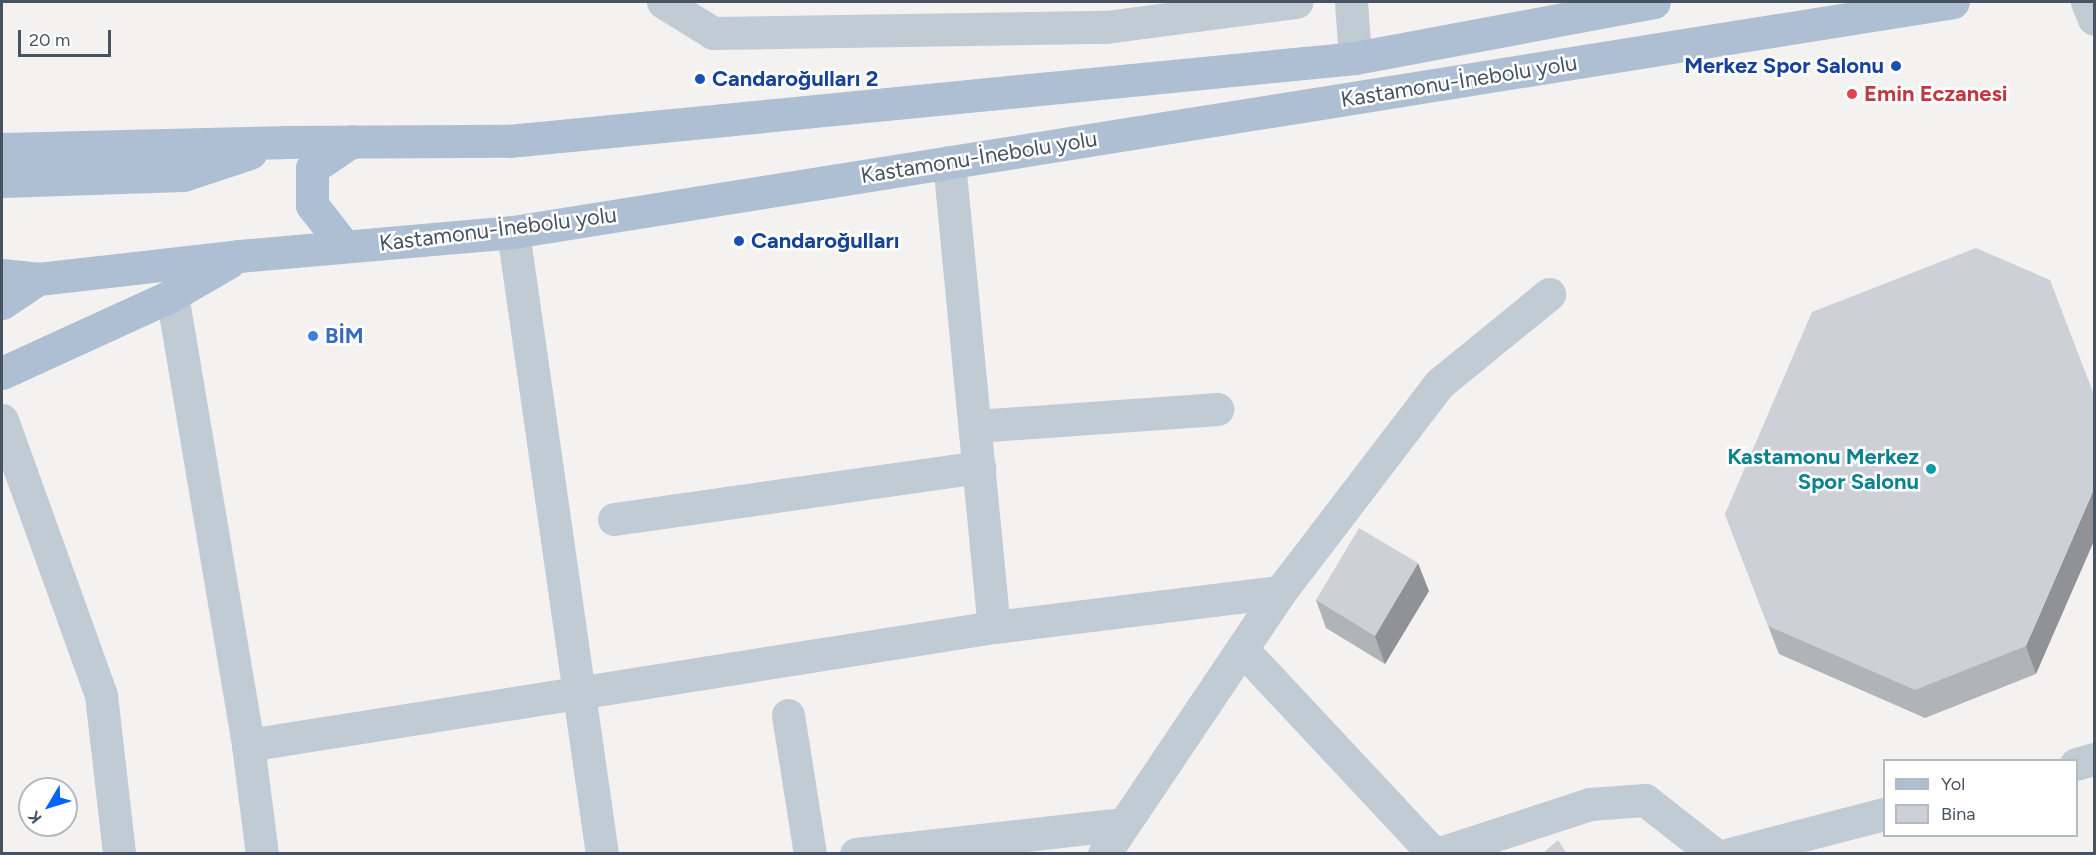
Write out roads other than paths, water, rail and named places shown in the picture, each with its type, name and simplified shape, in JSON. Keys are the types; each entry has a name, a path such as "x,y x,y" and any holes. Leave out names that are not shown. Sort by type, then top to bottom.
{"main road":[{"path":"2,150 283,142 509,141 1355,58 1654,2"},
{"name":"Kastamonu-İnebolu yolu","path":"2,275 38,279 239,255 513,232 1953,2"},
{"path":"344,246 312,204 312,168 352,141"},
{"path":"2,181 183,175 283,142"},
{"path":"2,373 172,295 239,255"},
{"path":"2,303 38,279"}],"street":[{"path":"663,2 713,33 1105,14 1296,2"},
{"path":"1351,2 1355,58"},
{"path":"2087,2 2094,19"},
{"path":"949,162 994,627"},
{"path":"513,232 602,854"},
{"path":"1104,854 1280,592 1440,383 1549,294"},
{"path":"172,295 248,745 262,854"},
{"path":"975,426 1217,409"},
{"path":"2,420 101,695 119,854"},
{"path":"614,519 979,467"},
{"path":"248,745 579,690 994,627 1280,592"},
{"path":"1242,649 1435,854 1590,804 1645,800 1714,854"},
{"path":"788,715 810,854"},
{"path":"2078,763 2094,759"},
{"path":"1730,854 1883,814"},
{"path":"856,854 1123,824"}],"place":[{"name":"Merkez Spor Salonu","path":"1896,66"},
{"name":"Candaroğulları 2","path":"700,79"},
{"name":"Emin Eczanesi","path":"1852,94"},
{"name":"Candaroğulları","path":"739,241"},
{"name":"BİM","path":"313,336"},
{"name":"Kastamonu Merkez Spor Salonu","path":"1931,469"}]}
